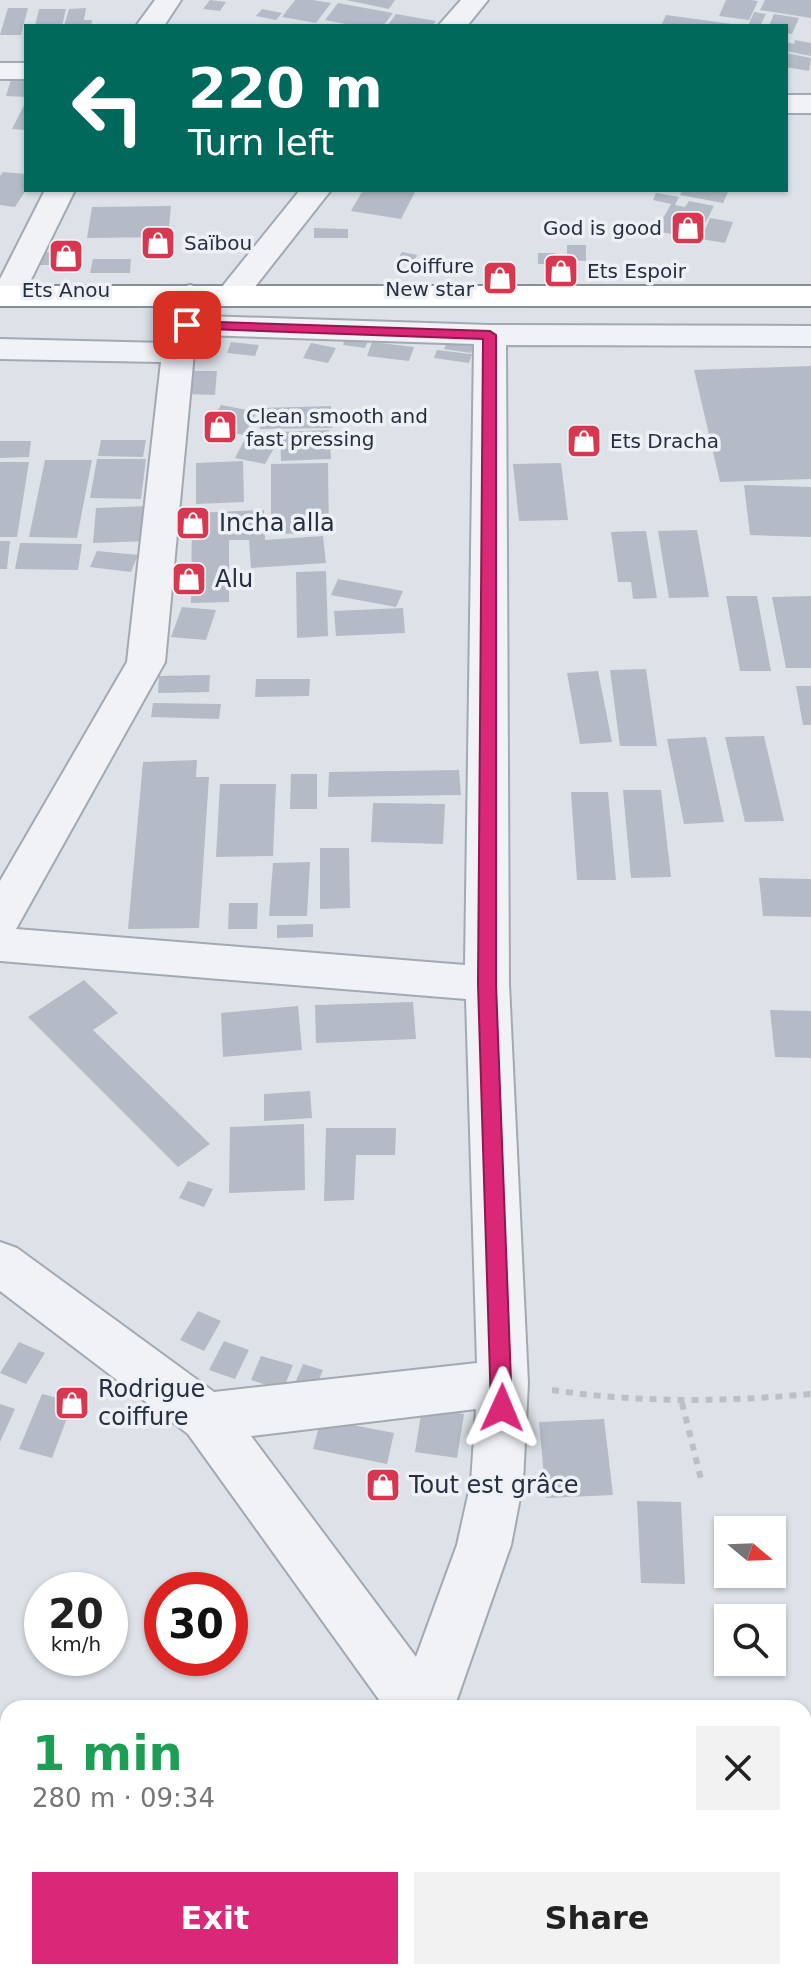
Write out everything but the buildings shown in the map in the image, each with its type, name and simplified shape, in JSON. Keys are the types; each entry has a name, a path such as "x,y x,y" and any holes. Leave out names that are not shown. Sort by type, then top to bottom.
{"highway":[{"path":"4,296 185,324 232,295 811,296"}],"street":[{"path":"151,24 168,0"},
{"path":"454,24 475,0"},
{"path":"0,71 24,71"},
{"path":"788,104 811,104"},
{"path":"4,296 59,192"},
{"path":"232,295 314,192"},
{"path":"0,919 146,662 185,324"},
{"path":"0,349 185,324 490,335 811,336"},
{"path":"429,1700 484,1545 497,1482 503,1383 487,984 490,335"},
{"path":"0,944 487,984"},
{"path":"0,1263 206,1417 413,1700"},
{"path":"206,1417 503,1383"}],"path":[{"path":"503,1383 614,1400 682,1403 811,1394"},
{"path":"682,1403 702,1483"}],"place":[{"name":"God is good","path":"688,228"},
{"name":"Saïbou","path":"158,243"},
{"name":"Ets Anou","path":"66,256"},
{"name":"Ets Espoir","path":"561,271"},
{"name":"Coiffure New star","path":"500,278"},
{"name":"Clean smooth and fast pressing","path":"220,427"},
{"name":"Ets Dracha","path":"584,441"},
{"name":"Incha alla","path":"193,523"},
{"name":"Alu","path":"189,579"},
{"name":"Rodrigue coiffure","path":"72,1403"},
{"name":"Tout est grâce","path":"383,1485"}],"route":[{"path":"187,325 490,335 487,984 502,1408"}]}
